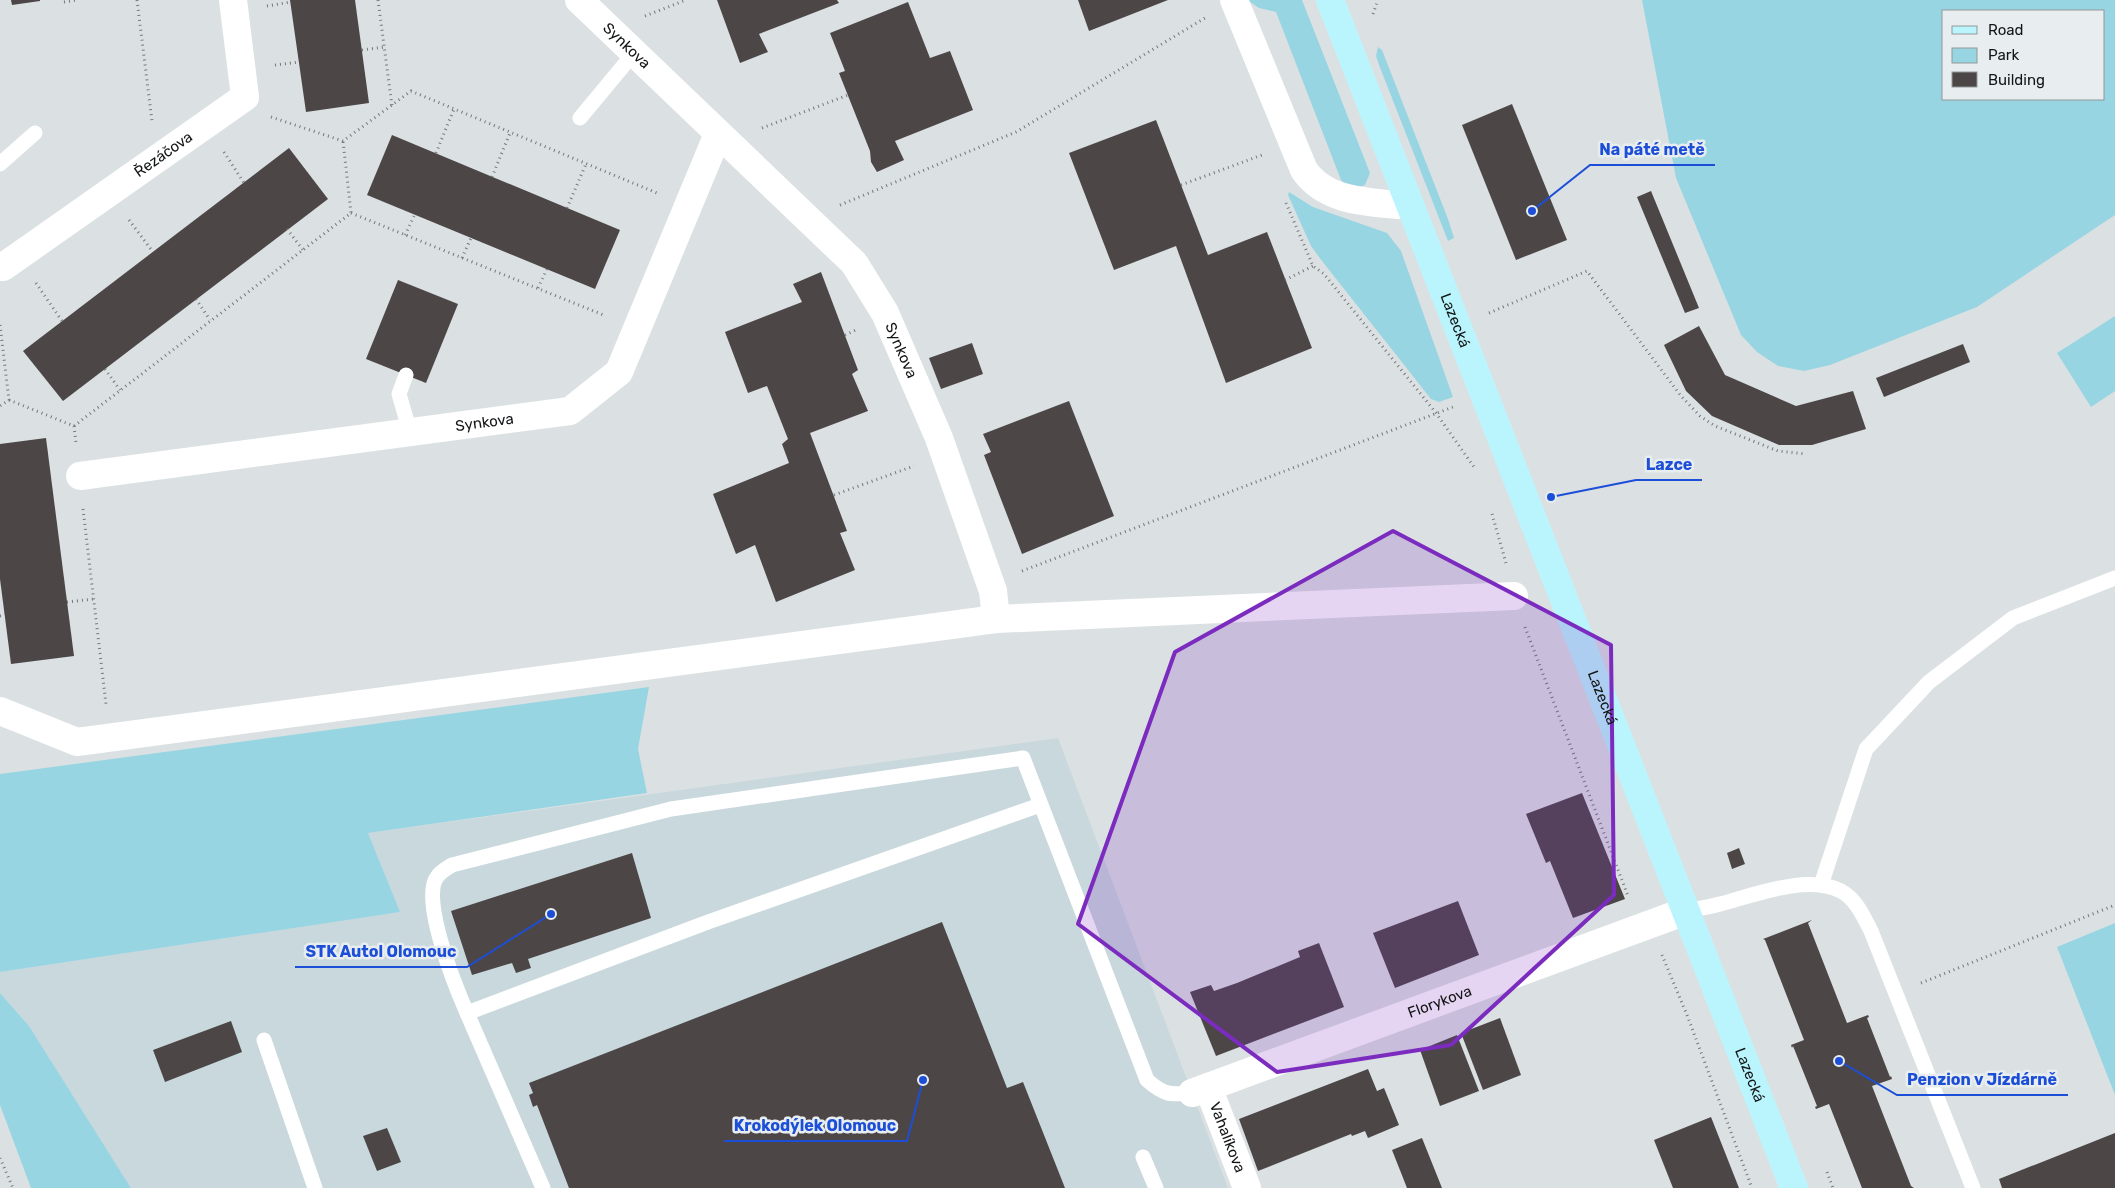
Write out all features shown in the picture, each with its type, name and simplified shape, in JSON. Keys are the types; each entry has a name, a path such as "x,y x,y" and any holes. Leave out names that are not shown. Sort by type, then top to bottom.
{"main road":[{"name":"Lazecká","path":"1330,0 1794,1188"}],"street":[{"path":"233,0 245,97 235,105"},
{"name":"Synkova","path":"580,0 854,263 885,313 945,455 994,591 996,619"},
{"path":"1223,7 1304,170 1311,180 1322,189 1341,196 1366,202 1410,206"},
{"name":"Řezáčova","path":"0,267 3,267 235,105"},
{"name":"Synkova","path":"80,476 570,411 618,372 718,134"},
{"path":"0,711 77,742 996,619 1514,596"},
{"name":"Florykova","path":"1200,1090 1686,911"},
{"name":"Vahalíkova","path":"1200,1090 1247,1188"}],"lane":[{"path":"580,118 634,53"},
{"path":"0,164 35,133"},
{"path":"406,376 400,394 410,432"},
{"path":"1821,885 1866,749 1929,682 2013,618 2115,578"},
{"path":"543,1188 458,993 437,930 431,898 436,877 452,865 671,809 1023,758 1147,1080 1160,1092 1177,1094 1200,1090"},
{"path":"467,1013 708,922 1040,805"},
{"path":"1686,911 1794,886 1821,885 1842,892 1858,905 1871,931 1973,1188"},
{"path":"264,1040 315,1188"},
{"path":"1143,1157 1156,1188"}],"path":[{"path":"64,2 77,0"},
{"path":"137,0 157,159"},
{"path":"378,0 392,106"},
{"path":"642,17 686,0"},
{"path":"1372,14 1378,0"},
{"path":"266,6 291,2"},
{"path":"806,219 1016,132 1223,7"},
{"path":"362,50 385,47"},
{"path":"274,65 299,62"},
{"path":"343,141 411,91 688,206"},
{"path":"759,130 848,96"},
{"path":"235,105 343,141"},
{"path":"436,153 454,110"},
{"path":"492,177 510,133"},
{"path":"343,141 351,213"},
{"path":"1181,185 1265,154"},
{"path":"232,164 244,182"},
{"path":"567,208 586,164"},
{"path":"1284,197 1313,266 1324,274 1436,413 1476,469"},
{"path":"124,213 152,252"},
{"path":"351,213 637,328"},
{"path":"74,426 351,213"},
{"path":"405,235 414,214"},
{"path":"287,229 303,250"},
{"path":"462,258 471,238"},
{"path":"1285,280 1313,266"},
{"path":"538,288 547,270"},
{"path":"1489,312 1587,271 1682,396 1700,416 1715,426 1778,451 1806,454"},
{"path":"34,281 62,322"},
{"path":"196,299 210,320"},
{"path":"0,325 9,400"},
{"path":"105,368 120,390"},
{"path":"9,400 74,426"},
{"path":"0,406 9,400"},
{"path":"991,583 1457,405"},
{"path":"74,426 109,738"},
{"path":"834,495 945,455"},
{"path":"1490,505 1514,596 1629,900"},
{"path":"67,602 94,599"},
{"path":"0,616 5,615"},
{"path":"1896,993 2115,905"},
{"path":"1662,954 1752,1188"},
{"path":"0,1158 13,1188"}],"highlighted area":[{"path":"1393,531 1611,645 1614,895 1451,1045 1277,1072 1078,924 1175,652"}],"shaded area":[{"path":"1058,738 1228,1188 131,1188 29,1026 0,993 0,972 399,912 368,833"}],"green space":[{"path":"1247,0 1302,0 1370,173 1365,185 1352,186 1341,180 1276,12 1259,8"},
{"path":"1642,0 2115,0 2115,215 1977,307 1830,365 1804,371 1778,366 1757,352 1741,335 1676,178"},
{"path":"1378,47 1382,50 1448,219 1454,238 1448,241 1379,65 1376,56"},
{"path":"1289,192 1313,207 1387,233 1401,251 1453,397 1439,402 1431,399 1311,246 1288,195"},
{"path":"2115,316 2115,391 2091,407 2057,353"},
{"path":"649,687 638,749 647,793 368,833 400,912 0,972 0,774"},
{"path":"2115,923 2115,1095 2057,947"},
{"path":"0,993 29,1026 131,1188 31,1188 0,1105"}],"building":[{"path":"11,0 40,0 40,1 12,5"},
{"path":"290,0 355,0 369,103 306,112"},
{"path":"717,0 837,0 839,3 759,34 768,52 740,63"},
{"path":"1078,0 1168,0 1089,31"},
{"path":"908,2 930,58 950,51 973,110 895,141 904,160 877,172 871,162 870,151 839,73 845,71 830,33"},
{"path":"1512,104 1567,240 1516,260 1462,125"},
{"path":"1156,120 1208,255 1267,232 1312,348 1226,383 1176,246 1114,270 1069,153"},
{"path":"392,135 620,230 595,289 367,195"},
{"path":"289,148 328,199 63,401 23,351"},
{"path":"1651,191 1699,308 1685,313 1637,197"},
{"path":"821,272 858,370 852,374 868,411 810,433 847,531 840,533 855,570 776,602 755,545 736,554 713,494 789,463 782,444 788,439 767,386 748,393 725,332 802,302 793,284"},
{"path":"398,280 458,304 426,383 366,359"},
{"path":"1699,326 1725,375 1796,406 1853,391 1866,429 1812,445 1779,445 1712,416 1686,391 1664,345"},
{"path":"972,343 983,374 941,389 929,358"},
{"path":"1963,344 1970,362 1884,397 1876,378"},
{"path":"1069,401 1114,516 1022,554 984,455 991,452 983,434"},
{"path":"46,438 74,656 11,664 0,579 0,444"},
{"path":"1582,793 1625,899 1573,918 1550,861 1546,863 1526,814"},
{"path":"1739,848 1745,864 1732,869 1727,853"},
{"path":"632,853 651,918 528,959 531,968 516,973 512,963 472,975 451,911"},
{"path":"1458,901 1479,955 1395,988 1373,933"},
{"path":"1812,920 1808,923 1847,1023 1868,1015 1869,1017 1867,1018 1892,1079 1872,1086 1911,1186 1914,1188 1862,1188 1829,1104 1816,1109 1815,1107 1817,1106 1793,1046 1792,1048 1791,1045 1804,1040 1763,939"},
{"path":"942,922 1007,1088 1023,1082 1065,1188 569,1188 537,1105 533,1107 529,1095 533,1093 529,1083"},
{"path":"1319,943 1344,1007 1216,1056 1190,992 1211,985 1214,991 1237,983 1300,957 1298,951"},
{"path":"1500,1018 1521,1075 1483,1090 1461,1033"},
{"path":"231,1021 242,1052 165,1082 153,1050"},
{"path":"1457,1035 1479,1091 1440,1106 1420,1050"},
{"path":"1368,1069 1377,1091 1384,1088 1399,1125 1368,1138 1365,1131 1352,1136 1351,1134 1258,1171 1239,1119"},
{"path":"1711,1117 1739,1188 1673,1188 1654,1140"},
{"path":"387,1128 401,1162 377,1171 363,1136"},
{"path":"2115,1133 2115,1188 2002,1188 1999,1179"},
{"path":"1422,1138 1442,1188 1407,1188 1392,1150"}],"place":[{"name":"Na páté metě","path":"1532,211"},
{"name":"Lazce","path":"1551,497"},
{"name":"STK Autol Olomouc","path":"551,914"},
{"name":"Penzion v Jízdárně","path":"1839,1061"},
{"name":"Krokodýlek Olomouc","path":"923,1080"}]}
